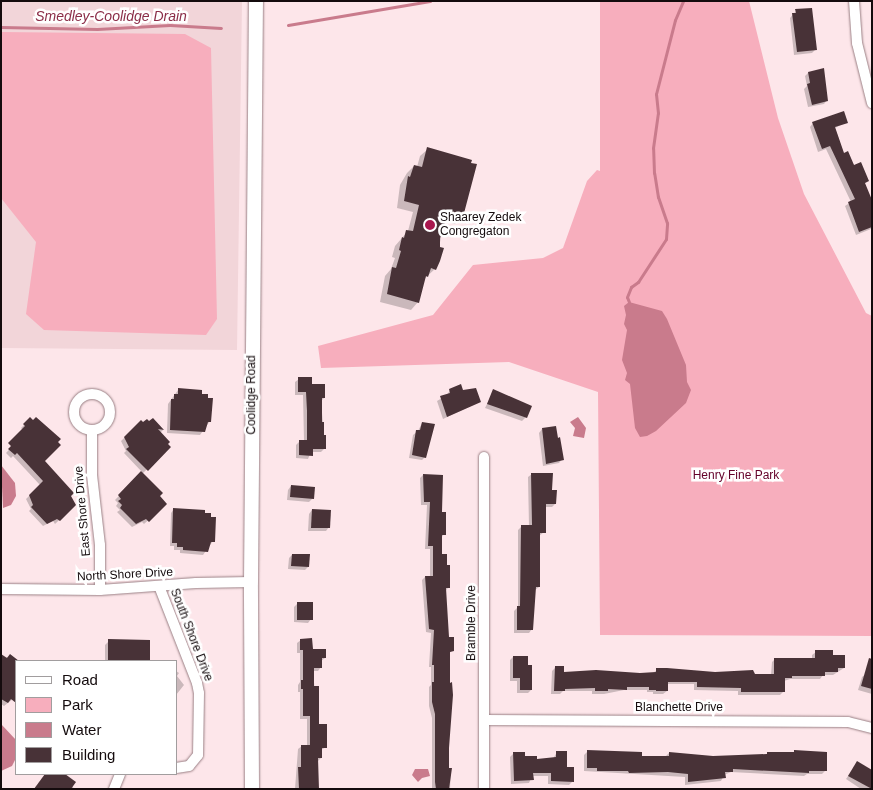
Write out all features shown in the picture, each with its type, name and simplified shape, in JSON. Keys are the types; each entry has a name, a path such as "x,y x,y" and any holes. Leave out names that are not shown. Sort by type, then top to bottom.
{"street":[{"name":"Coolidge Road","path":"252,789 251,582 256,1"},
{"path":"854,1 857,43 872,104"},
{"name":"East Shore Drive","path":"92,430 92,474 100,544 100,590"},
{"name":"Bramble Drive","path":"484,457 484,789"},
{"name":"North Shore Drive","path":"1,590 100,590 251,582"},
{"name":"South Shore Drive","path":"159,586 197,683 199,693 198,755 190,766 178,768"},
{"name":"Blanchette Drive","path":"485,720 848,722 864,724 872,728"},
{"path":"114,789 120,775"}],"shaded area":[{"path":"1,1 242,1 237,350 1,348"}],"green space":[{"name":"Henry Fine Park","path":"600,1 749,1 778,118 804,194 866,313 872,316 872,636 600,635 598,392 509,362 321,368 318,346 433,315 473,265 543,258 563,248 587,181 597,170 600,171"},
{"path":"1,32 185,34 211,48 217,319 206,335 44,330 26,314 36,242 1,198"}],"water":[{"path":"629,302 662,311 686,365 687,382 691,390 686,403 656,431 647,436 640,437 635,428 630,384 625,380 627,373 622,360 627,330 624,324 626,315 624,306"},
{"path":"578,417 586,428 584,438 573,436 575,428 570,422"},
{"path":"1,465 15,483 16,496 11,505 3,508"},
{"path":"1,724 15,739 15,760 12,766 1,771"},
{"path":"415,769 428,769 430,776 422,778 418,782 412,775"}],"building":[{"path":"812,8 817,50 797,52 792,13 796,13 795,9"},
{"path":"824,68 828,101 812,105 807,84 810,83 808,72"},
{"path":"844,111 848,123 835,127 844,153 848,151 854,165 861,162 869,181 865,183 872,200 872,227 859,232 848,202 855,199 830,146 822,149 812,122"},
{"name":"Shaarey Zedek Congregaton","path":"427,147 472,160 471,163 477,164 463,217 448,213 440,238 440,247 444,248 440,261 436,270 431,268 428,277 426,276 419,303 387,294 392,267 396,268 401,251 399,250 402,237 404,238 406,230 413,231 419,205 404,201 408,176 410,177 414,165 422,167"},
{"path":"298,377 312,377 312,384 325,384 325,398 322,398 322,422 324,422 324,435 326,435 326,449 313,449 313,456 299,455 299,440 307,440 307,411 306,392 298,392"},
{"path":"461,384 463,390 476,388 481,402 447,417 440,396 450,393 449,389"},
{"path":"178,388 202,390 202,394 208,394 208,398 213,398 211,422 208,422 205,432 170,430 171,399 174,399 174,394 178,394"},
{"path":"493,389 532,406 527,418 487,404"},
{"path":"30,417 33,420 36,417 61,439 58,442 61,445 45,461 74,493 71,496 76,505 60,521 57,519 47,524 31,507 33,505 29,495 43,481 17,453 15,455 8,449 11,446 8,443 25,426 23,424"},
{"path":"153,418 164,430 158,429 170,442 168,444 171,447 148,471 126,449 129,447 124,437 141,420 143,422 147,419 149,421"},
{"path":"422,422 435,424 426,458 412,455 416,430 420,430"},
{"path":"556,426 564,460 546,464 542,428"},
{"path":"141,471 163,493 160,496 167,504 149,522 146,519 136,524 120,508 122,505 118,501 121,499 118,495"},
{"path":"531,473 553,473 552,490 557,490 556,504 546,504 546,533 540,533 540,587 536,587 533,630 517,630 517,606 520,606 521,525 532,525"},
{"path":"423,474 443,475 442,512 446,512 446,535 442,535 442,554 447,554 447,565 450,565 450,588 446,588 449,637 454,637 454,651 450,652 450,683 452,682 453,695 449,748 449,768 452,768 449,789 436,789 435,782 435,714 432,702 434,630 429,629 425,576 433,576 433,546 428,546 430,502 424,502"},
{"path":"291,485 315,487 314,499 290,497"},
{"path":"173,508 205,510 205,513 211,513 211,517 216,517 215,542 211,542 208,552 183,550 183,547 177,547 177,543 172,543"},
{"path":"312,509 331,510 330,528 311,528"},
{"path":"292,554 310,554 309,567 291,566"},
{"path":"297,602 313,602 313,620 297,620"},
{"path":"312,638 313,649 326,649 326,658 322,658 322,668 314,668 314,686 319,686 319,724 327,724 327,748 322,748 322,758 318,758 319,789 299,789 298,767 301,767 301,745 310,745 310,716 303,716 301,680 303,680 303,650 300,650 300,639"},
{"path":"108,639 150,640 150,660 108,660"},
{"path":"815,650 833,650 833,655 845,655 845,668 838,668 838,672 825,672 825,676 792,676 792,678 785,678 785,692 741,692 741,688 697,687 697,682 668,682 668,691 649,690 649,687 627,687 627,690 608,689 608,691 595,691 595,688 554,691 555,666 564,666 564,672 596,670 640,673 656,672 656,668 667,668 715,672 753,670 755,674 774,674 774,658 815,658"},
{"path":"1,654 7,658 10,654 18,660 15,660 15,702 11,699 8,703 1,699"},
{"path":"513,656 528,656 528,665 532,665 532,690 520,690 520,678 513,678"},
{"path":"869,658 872,659 872,689 861,686"},
{"path":"587,750 642,752 642,756 669,756 669,752 713,756 794,752 794,750 827,752 827,771 809,771 809,773 733,769 733,772 725,772 726,778 688,782 688,774 668,772 629,773 628,771 597,771 597,768 587,768"},
{"path":"556,751 567,751 567,767 574,767 574,782 551,781 551,773 533,773 534,780 514,781 513,752 525,752 525,756 537,756 537,759 556,757"},
{"path":"857,761 872,770 872,789 848,776"},
{"path":"44,775 66,775 76,782 71,789 34,789"}],"waterway":[{"name":"Smedley-Coolidge Drain","path":"288,25 430,1"},
{"path":"629,302 627,297 631,287 638,282 666,239 667,223 658,197 654,173 653,148 658,113 656,94 675,20 683,1"},
{"name":"Smedley-Coolidge Drain","path":"1,27 97,29 170,25 221,28"}],"place":[{"name":"Shaarey Zedek Congregaton","path":"430,225"}]}
